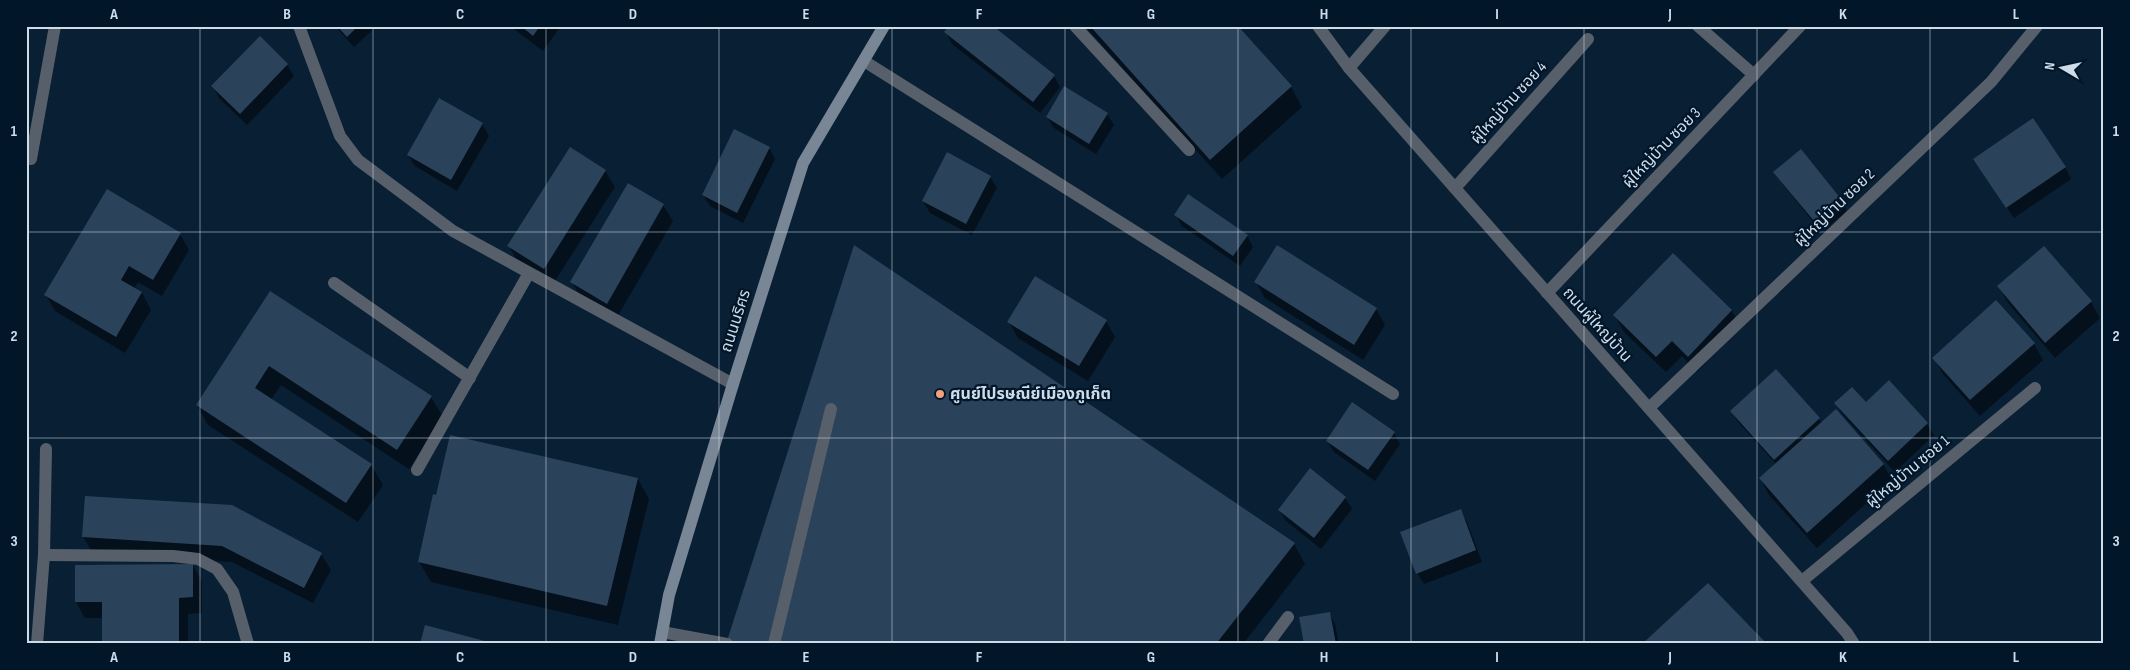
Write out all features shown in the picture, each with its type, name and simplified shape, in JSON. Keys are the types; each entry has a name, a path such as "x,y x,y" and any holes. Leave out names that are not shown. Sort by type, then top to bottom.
{"street":[{"path":"31,158 55,26"},
{"path":"299,26 340,136 358,160 453,231 733,384"},
{"path":"1075,26 1189,150"},
{"name":"ถนนผู้ใหญ่บ้าน","path":"1318,26 1349,68 1848,633 1854,644"},
{"path":"1349,68 1385,26"},
{"path":"1698,26 1754,74"},
{"name":"ผู้ใหญ่บ้าน ซอย 3","path":"1547,293 1800,26"},
{"name":"ผู้ใหญ่บ้าน ซอย 2","path":"1649,408 1991,82 2037,26"},
{"name":"ถนนนริศร","path":"661,638 669,594 803,163 864,61 881,27"},
{"name":"ผู้ใหญ่บ้าน ซอย 4","path":"1455,188 1588,39"},
{"path":"864,61 1393,394"},
{"path":"417,470 529,273"},
{"path":"334,284 470,378"},
{"name":"ผู้ใหญ่บ้าน ซอย 1","path":"1802,581 2035,388"},
{"path":"774,644 831,409"},
{"path":"36,644 44,555 46,449"},
{"path":"44,555 173,556 198,559 217,569 233,592 248,644"},
{"path":"1268,644 1288,617"},
{"path":"661,638 727,644"}],"building":[{"path":"337,26 358,26 347,37"},
{"path":"521,26 540,26 533,36"},
{"path":"949,26 993,26 1055,75 1033,102 944,32"},
{"path":"1090,26 1238,26 1292,86 1210,160"},
{"path":"260,36 288,64 240,114 211,86"},
{"path":"1064,86 1108,113 1089,144 1046,117"},
{"path":"439,98 483,123 451,180 407,155"},
{"path":"2033,118 2066,167 2006,208 1973,159"},
{"path":"734,129 770,147 737,213 702,195"},
{"path":"570,147 606,170 544,269 507,246"},
{"path":"1801,149 1841,199 1814,221 1773,172"},
{"path":"947,152 991,176 966,224 922,201"},
{"path":"628,183 664,204 607,304 570,282"},
{"path":"107,189 181,233 153,280 129,266 121,280 142,292 116,337 44,295"},
{"path":"1188,194 1248,235 1233,256 1174,215"},
{"name":"ศูนย์ไปรษณีย์เมืองภูเก็ต","path":"854,245 1295,543 1216,644 726,644"},
{"path":"1277,245 1377,308 1354,345 1254,282"},
{"path":"2044,246 2092,301 2045,343 1997,286"},
{"path":"1673,253 1732,310 1688,357 1672,341 1656,357 1613,315"},
{"path":"1035,276 1107,320 1079,366 1007,322"},
{"path":"270,291 432,396 397,450 269,366 255,388 372,464 346,503 196,405"},
{"path":"1996,300 2035,343 1970,400 1932,358"},
{"path":"1776,369 1820,418 1774,460 1730,411"},
{"path":"1889,380 1928,423 1888,461 1834,403 1852,387 1866,402"},
{"path":"1352,402 1395,432 1368,470 1326,441"},
{"path":"1836,409 1884,464 1807,533 1759,478"},
{"path":"450,435 638,478 607,606 418,562 433,494 436,495"},
{"path":"1310,468 1346,497 1314,538 1278,510"},
{"path":"85,496 232,505 322,553 304,588 222,546 82,537"},
{"path":"1461,509 1476,550 1416,574 1400,532"},
{"path":"193,564 193,597 179,598 179,644 102,644 102,602 75,602 75,565"},
{"path":"1708,583 1767,644 1642,644"},
{"path":"1330,612 1336,644 1304,644 1299,617"},
{"path":"425,625 492,643 492,644 420,644"}],"place":[{"name":"ศูนย์ไปรษณีย์เมืองภูเก็ต","path":"940,394"}]}
